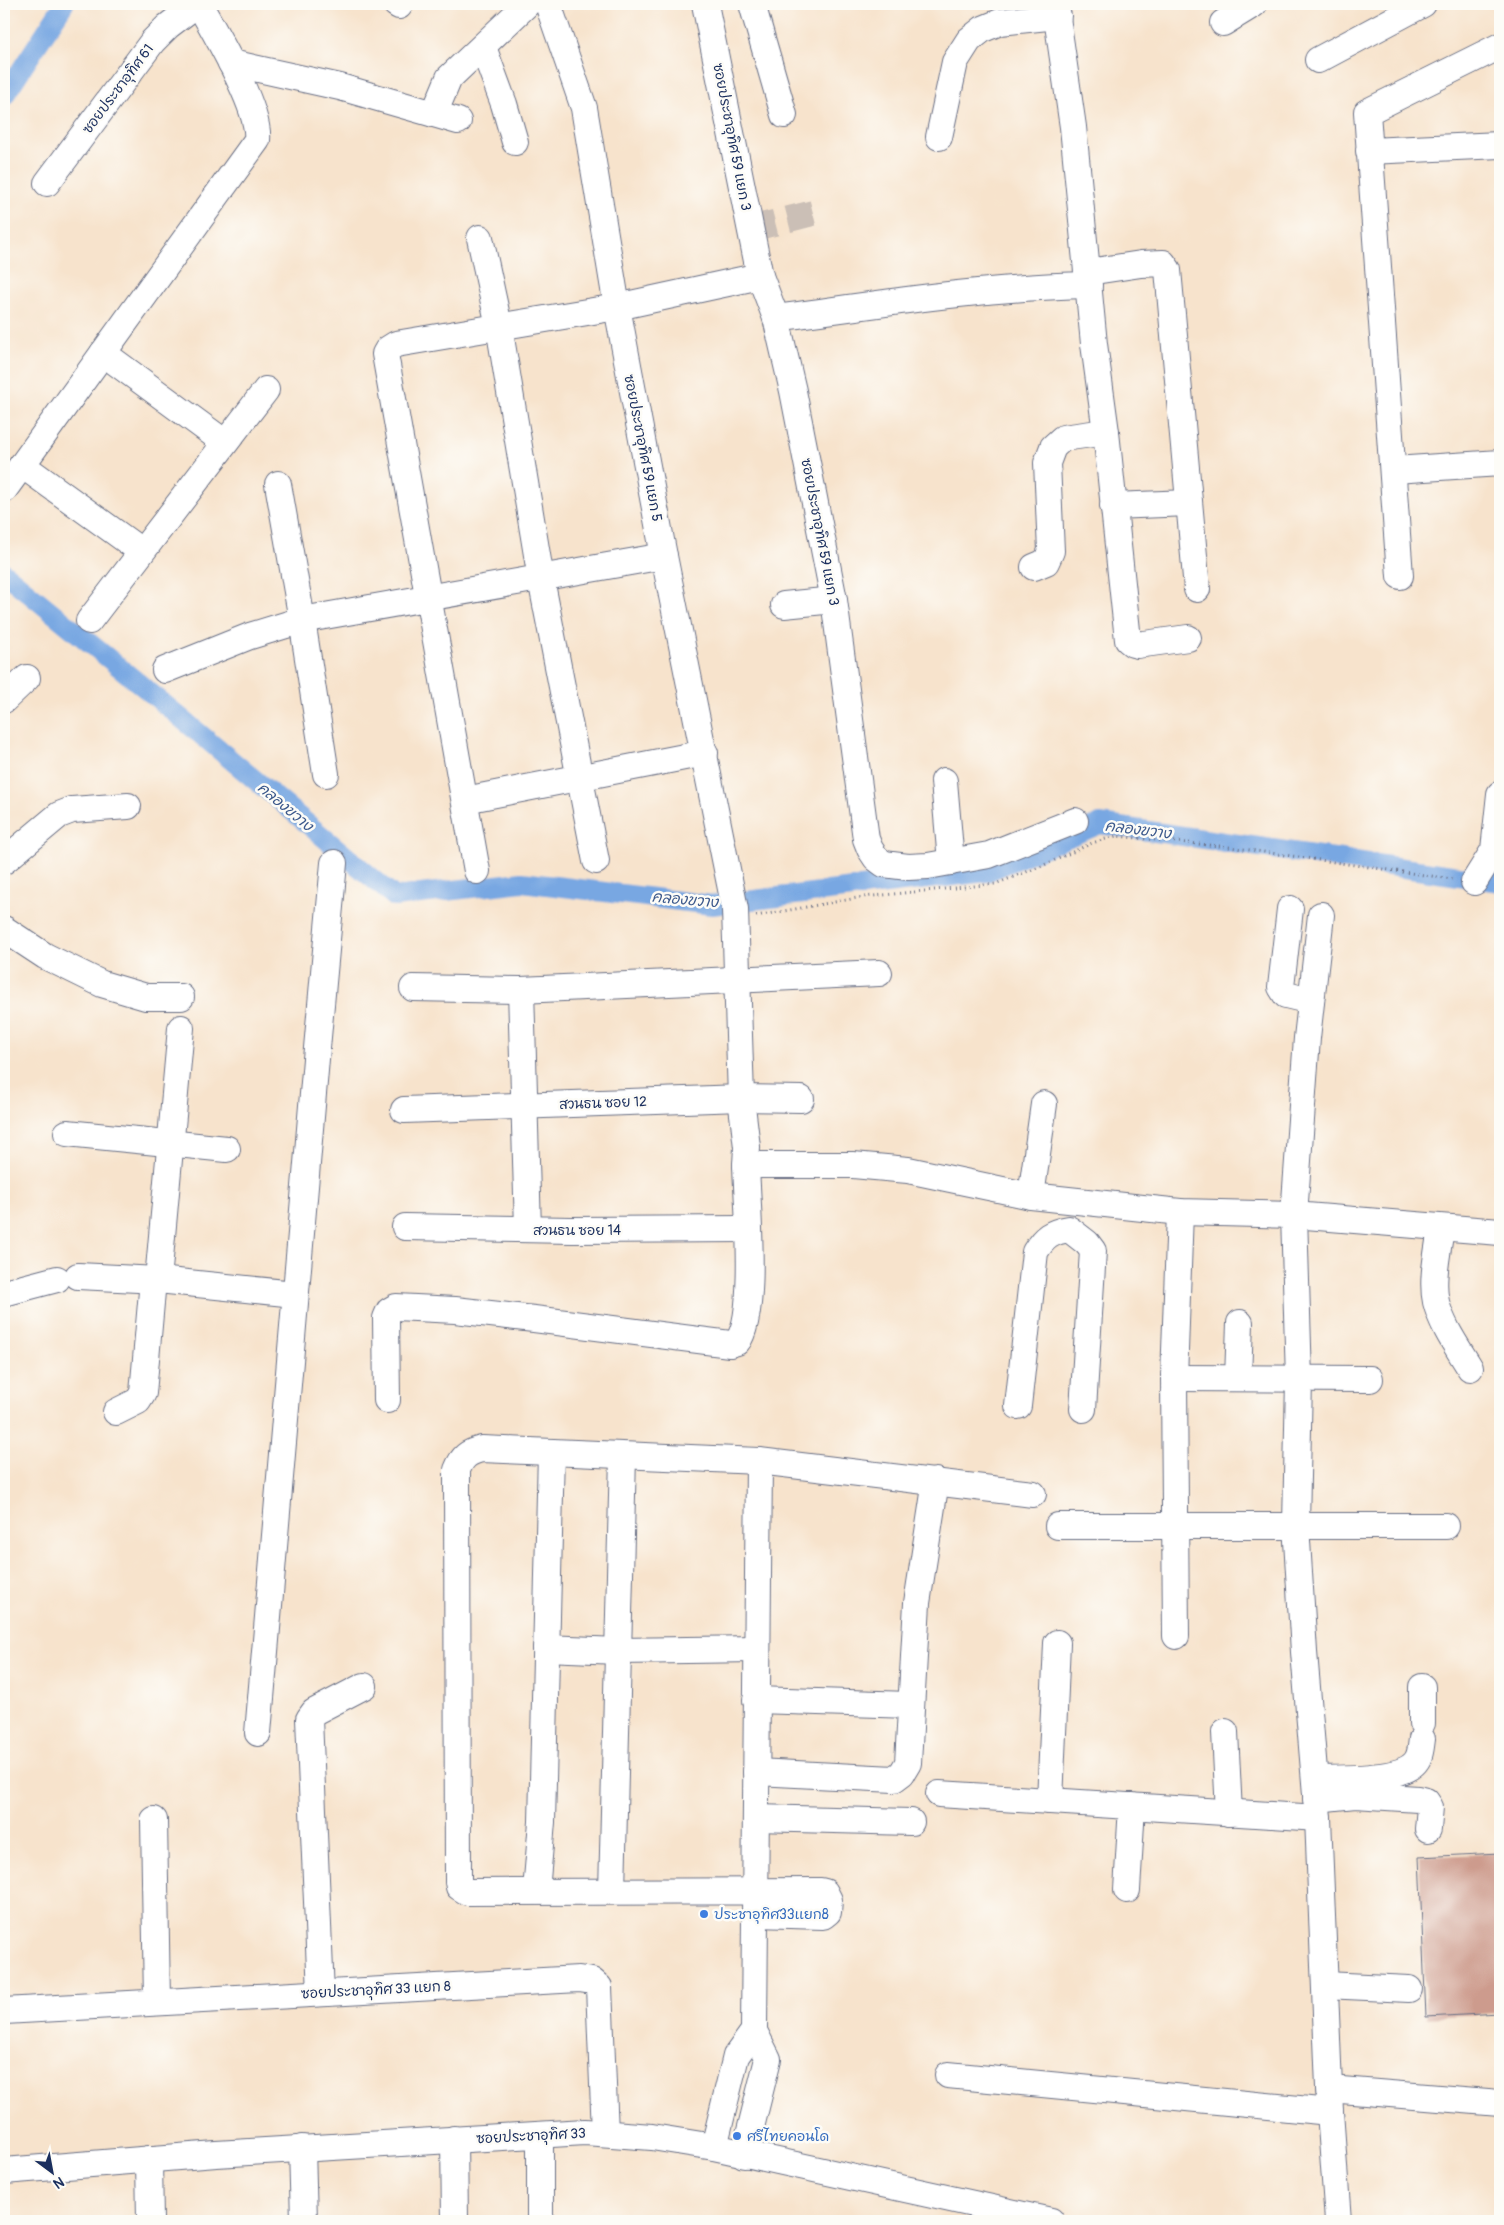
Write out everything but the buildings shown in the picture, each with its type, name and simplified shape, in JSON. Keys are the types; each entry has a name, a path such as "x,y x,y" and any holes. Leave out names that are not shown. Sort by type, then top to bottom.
{"street":[{"path":"4,490 257,140 256,119 231,63 198,4"},
{"name":"ซอยประชาอุทิศ 61","path":"47,183 153,41 168,26 198,4"},
{"path":"231,63 340,88 446,117 450,78 527,4"},
{"name":"ซอยประชาอุทิศ 59 แยก 5","path":"387,1400 386,1318 388,1311 396,1306 484,1313 735,1343 740,1339 745,1328 750,1269 747,1147 741,1098 734,908 617,307 584,108 548,4"},
{"name":"ซอยประชาอุทิศ 59 แยก 3","path":"705,4 760,276 776,318 793,391 834,600 866,839 870,849 876,858 884,864 908,867 951,862 989,855 1075,821"},
{"path":"752,4 784,115"},
{"path":"1223,23 1254,4"},
{"path":"1318,60 1423,4"},
{"path":"939,137 955,62 969,40 983,29 1000,22 1056,10 1073,127 1094,344 1106,432 1128,640 1137,645 1188,638"},
{"path":"1400,576 1394,470 1367,112 1500,46"},
{"path":"483,47 504,104 515,142"},
{"path":"1369,151 1500,145"},
{"path":"480,238 499,326 541,579 596,861"},
{"path":"776,318 981,290 1039,286 1163,263 1168,270 1197,588"},
{"path":"478,872 385,354 388,349 396,344 617,307 760,276"},
{"path":"103,353 224,442"},
{"path":"89,620 224,442 266,390"},
{"path":"1034,567 1046,562 1051,551 1047,463 1053,447 1063,438 1106,432"},
{"path":"1394,470 1500,464"},
{"path":"22,465 141,551"},
{"path":"278,484 326,774"},
{"path":"1113,506 1189,503"},
{"path":"165,670 250,636 302,620 664,556"},
{"path":"784,605 834,600"},
{"path":"4,700 27,678"},
{"path":"465,800 705,753"},
{"path":"944,781 951,862"},
{"path":"1477,879 1494,850 1500,794"},
{"path":"4,861 59,815 72,810 128,806"},
{"path":"258,1733 334,863"},
{"path":"1290,909 1281,987 1286,995 1311,1001"},
{"path":"1321,915 1311,1001 1294,1215 1299,1379 1296,1525 1316,1799 1330,2100 1338,2221"},
{"path":"4,929 45,956 102,984 146,998 181,998"},
{"path":"413,988 521,990 880,973"},
{"path":"521,990 528,1229"},
{"path":"116,1412 138,1402 143,1393 170,1145 180,1028"},
{"name":"สวนธน ซอย 12","path":"404,1110 741,1098 802,1099"},
{"path":"1031,1196 1044,1104"},
{"path":"67,1133 170,1145 228,1149"},
{"path":"746,1166 853,1165 908,1170 1031,1196 1180,1212 1294,1215 1500,1232"},
{"path":"1069,1229 1075,1200"},
{"path":"1176,1636 1174,1378 1180,1212"},
{"name":"สวนธน ซอย 14","path":"405,1227 748,1229"},
{"path":"1441,1228 1435,1283 1436,1302 1444,1324 1470,1368"},
{"path":"1018,1406 1035,1252 1046,1236 1055,1231 1069,1229 1088,1243 1093,1251 1083,1409"},
{"path":"4,1293 68,1277 156,1280 295,1294"},
{"path":"1238,1378 1240,1323"},
{"path":"1174,1378 1370,1380"},
{"path":"756,1904 612,1891 467,1892 459,1888 457,1470 462,1459 471,1451 477,1450 759,1461 1033,1494"},
{"path":"536,1891 542,1822 550,1452"},
{"path":"612,1891 623,1456"},
{"path":"744,2155 768,2059 754,2031 759,1461"},
{"path":"756,1772 894,1779 902,1773 908,1763 916,1603 936,1481"},
{"path":"1058,1526 1446,1526"},
{"path":"1050,1802 1057,1643"},
{"path":"546,1648 618,1650 757,1649"},
{"path":"321,1993 309,1718 314,1712 364,1686"},
{"path":"1316,1799 1404,1771 1418,1759 1422,1731 1422,1686"},
{"path":"756,1700 910,1705"},
{"path":"1225,1732 1229,1813"},
{"path":"939,1794 1229,1813 1316,1799 1355,1795 1418,1799 1426,1801 1430,1807 1428,1828"},
{"path":"1127,1890 1132,1806"},
{"path":"756,1818 911,1822"},
{"path":"154,1820 157,2002"},
{"name":"ซอยประชาอุทิศ 33 แยก 8","path":"4,2011 579,1979 592,1981 599,1986 605,2133"},
{"path":"1325,1986 1409,1989"},
{"path":"714,2147 736,2056 754,2031"},
{"path":"948,2075 1330,2100 1500,2103"},
{"name":"ซอยประชาอุทิศ 33","path":"4,2171 302,2148 605,2133 652,2137 714,2147 1051,2221"},
{"path":"540,2135 540,2221"},
{"path":"454,2139 455,2221"},
{"path":"302,2148 304,2221"},
{"path":"149,2159 150,2221"}],"path":[{"path":"734,908 995,884 1042,866 1092,843 1116,836 1239,848 1477,879"}],"waterway":[{"name":"คลองขวาง","path":"4,96 64,4"},
{"name":"คลองขวาง","path":"4,573 395,897 522,882 712,905 986,872 1100,824 1500,882"}],"tunnel":[{"path":"750,229 817,212"}],"place":[{"name":"ประชาอุทิศ33แยก8","path":"704,1914"},
{"name":"ศรีไทยคอนโด","path":"737,2136"}]}
